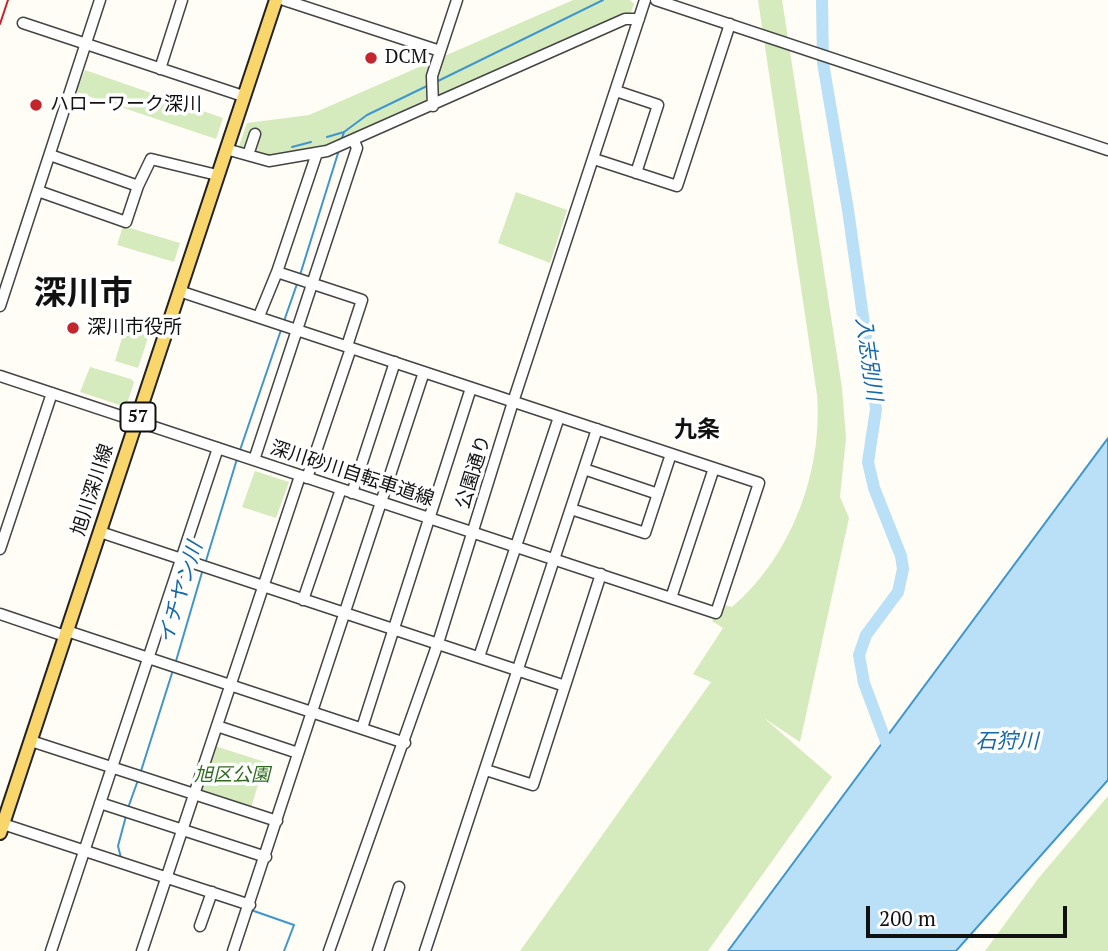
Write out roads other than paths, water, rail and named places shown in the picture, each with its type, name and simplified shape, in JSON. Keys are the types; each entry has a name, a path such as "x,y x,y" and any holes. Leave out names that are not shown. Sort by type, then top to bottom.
{"main road":[{"name":"旭川深川線","path":"1,829 276,0"}],"street":[{"path":"0,306 100,0"},
{"path":"160,69 182,0"},
{"path":"284,0 440,51"},
{"path":"433,106 432,76 457,0"},
{"name":"公園通り","path":"329,951 405,743 645,0"},
{"path":"659,0 1108,150"},
{"path":"226,149 269,161 317,153 354,141 625,19 639,19"},
{"path":"23,23 243,96"},
{"path":"594,159 677,186 730,24"},
{"path":"616,91 658,105 636,173"},
{"path":"248,155 255,134"},
{"path":"254,460 357,148 354,141"},
{"path":"259,316 277,272 317,153"},
{"path":"50,155 138,186"},
{"path":"38,191 126,222 138,186 151,159 217,175"},
{"path":"142,951 262,586 304,477 349,347 362,300 277,272"},
{"path":"179,291 714,468 671,598"},
{"path":"352,493 395,362"},
{"path":"233,951 424,372"},
{"name":"深川砂川自転車道線","path":"0,376 716,613 759,483 714,468"},
{"path":"362,728 471,388"},
{"path":"0,549 52,393"},
{"path":"479,657 559,417"},
{"path":"425,951 597,429"},
{"path":"51,951 218,448"},
{"path":"571,509 645,533 671,454"},
{"path":"584,469 658,494"},
{"path":"303,600 341,489"},
{"path":"100,532 565,686"},
{"path":"486,770 533,785 601,574"},
{"path":"0,614 148,657 405,743"},
{"path":"217,726 298,753"},
{"path":"31,741 277,821"},
{"path":"100,803 265,857"},
{"path":"1,829 84,851 250,905"},
{"path":"379,951 399,887"},
{"path":"200,926 212,892"}],"water":[{"name":"石狩川","path":"1108,438 1108,780 956,951 728,951"}],"waterway":[{"path":"438,81 603,0"},
{"name":"入志別川","path":"822,0 823,63 848,210 876,409 868,462 874,488 901,556 903,569 898,592 866,635 859,655 864,683 891,755"},
{"path":"327,137 344,132 367,115 429,85"},
{"name":"イチヤン川","path":"341,141 344,132"},
{"path":"292,147 311,142"},
{"name":"イチヤン川","path":"300,275 339,150"},
{"name":"イチヤン川","path":"284,321 297,284"},
{"name":"イチヤン川","path":"240,450 281,330"},
{"name":"イチヤン川","path":"205,564 237,459"},
{"name":"イチヤン川","path":"176,661 203,569"},
{"name":"イチヤン川","path":"141,771 173,670"},
{"name":"イチヤン川","path":"128,808 138,780"},
{"name":"イチヤン川","path":"121,858 118,846 126,816"},
{"name":"イチヤン川","path":"251,910 294,925 284,951"}],"railway":[{"path":"0,24 8,0"}],"place":[{"name":"DCM","path":"371,58"},
{"name":"ハローワーク深川","path":"36,105"},
{"name":"深川市役所","path":"73,328"}],"district":[{"name":"深川市","path":"83,295"},
{"name":"九条","path":"697,430"}],"park label":[{"name":"旭区公園","path":"232,776"}]}
